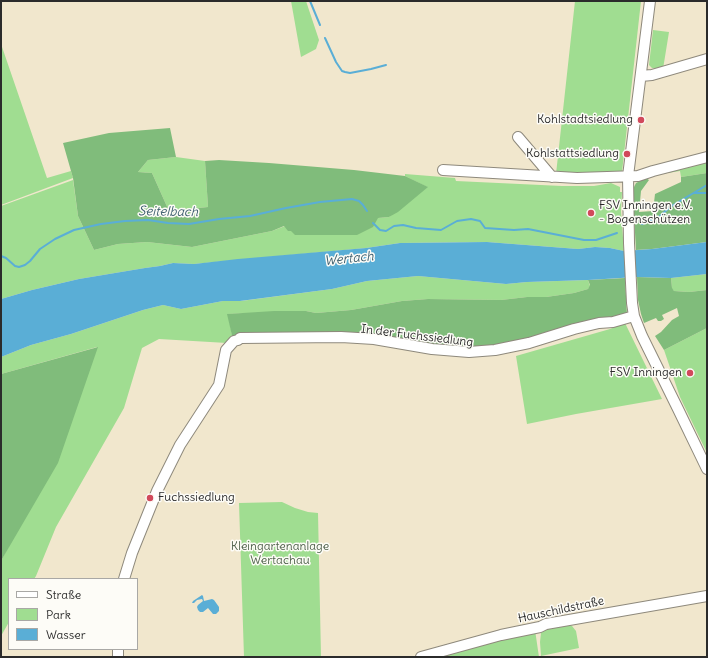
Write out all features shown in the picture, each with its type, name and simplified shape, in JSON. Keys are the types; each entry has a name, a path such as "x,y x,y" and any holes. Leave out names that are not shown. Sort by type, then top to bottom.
{"street":[{"path":"650,1 628,176 629,243 634,316 642,336 707,469"},
{"path":"641,76 652,75 707,59"},
{"path":"518,137 552,177"},
{"path":"443,170 577,178 638,176 707,157"},
{"name":"In der Fuchssiedlung","path":"124,578 132,553 157,491 180,445 219,385 226,350 234,341 240,338 341,337 374,339 432,349 469,352 495,350 529,343 574,329 599,323 613,322 634,316"},
{"name":"Hauschildstraße","path":"421,657 540,627 546,624 707,596"}],"green space":[{"path":"291,1 306,1 319,40 316,49 301,57"},
{"path":"575,1 641,1 622,172 556,174"},
{"path":"653,30 669,32 663,69 652,68 649,65"},
{"path":"1,44 47,178 71,171 73,178 1,205"},
{"path":"170,128 176,157 148,160 138,172 152,173 169,211 208,207 205,161 219,160 269,163 354,170 405,176 428,187 398,212 389,217 378,218 373,227 357,235 295,235 291,231 288,231 284,226 272,231 192,247 147,242 118,244 94,250 78,216 73,178 63,143 109,133"},
{"path":"176,157 205,161 208,207 169,211 152,173 138,172 148,160"},
{"path":"707,159 707,173 681,177 680,171 655,175"},
{"path":"707,173 707,242 636,250 633,198 636,183 646,178 649,180 641,191 639,212 653,211 655,194 681,182 681,177"},
{"path":"405,174 455,178 456,181 562,186 594,186 611,183 620,187 620,192 622,192 621,211 624,251 595,247 578,249 487,242 400,243 366,248 194,264 173,263 79,279 1,299 1,206 73,180 78,216 94,250 118,244 147,242 192,247 272,231 285,226 389,217 427,187 405,176"},
{"path":"707,274 707,290 689,292 674,291 672,289 671,278"},
{"path":"418,276 506,284 588,280 590,286 588,289 574,293 546,297 527,297 501,300 428,299 402,301 351,310 316,313 306,311 228,314 233,340 227,343 159,339 142,348 124,408 56,527 36,576 35,578 8,578 8,624 1,636 1,561 97,347 1,374 1,357 31,345 163,305 181,309 223,301 241,301 332,289 367,281"},
{"path":"637,277 671,278 672,288 674,291 689,292 707,290 707,328 664,350 655,336 672,320 679,316 677,308 662,315 664,319 661,321 658,321 656,318 644,323 638,300"},
{"path":"625,278 627,315 495,350 375,339 233,340 227,314 274,311 306,311 316,313 351,310 402,301 428,299 501,300 527,297 546,297 574,293 588,289 590,285 588,280"},
{"path":"625,323 662,399 527,424 516,356 610,329"},
{"name":"FSV Inningen","path":"707,328 707,453 680,397 664,350"},
{"path":"98,347 58,463 1,561 1,374"},
{"name":"Kleingartenanlage Wertachau","path":"282,502 308,512 318,513 321,657 244,657 239,503"},
{"path":"565,624 572,626 576,631 579,648 541,656 540,642 541,633 544,628"},
{"path":"535,630 539,657 428,657"}],"water":[{"name":"Wertach","path":"487,242 578,249 595,247 624,251 707,242 707,274 671,278 637,277 506,284 418,276 367,281 332,289 240,301 223,301 181,309 163,305 31,345 1,357 1,299 32,290 79,279 173,263 194,264 366,248 400,243"},
{"path":"202,595 204,601 214,600 219,607 219,611 216,614 213,614 208,608 203,612 198,610 197,607 203,601 202,599 192,603"}],"waterway":[{"path":"310,1 320,25"},
{"path":"325,38 336,62 342,71 350,73 386,65"},
{"path":"642,224 659,217 670,207 707,185"},
{"name":"Seitelbach","path":"694,193 707,193"},
{"name":"Seitelbach","path":"1,256 6,258 15,266 19,267 30,261 40,249 55,239 74,230 101,224 125,221 148,220 189,224 250,216 320,202 352,199 359,201 367,211"},
{"path":"373,223 380,230 386,231 394,226 403,225 416,228 441,230 457,221 471,219 480,221 485,228 514,230 528,229 584,240 596,240 617,233"}],"place":[{"name":"Kohlstadtsiedlung","path":"641,120"},
{"name":"Kohlstattsiedlung","path":"627,154"},
{"name":"FSV Inningen e.V. - Bogenschützen","path":"591,213"},
{"name":"FSV Inningen","path":"690,373"},
{"name":"Fuchssiedlung","path":"150,498"}]}
